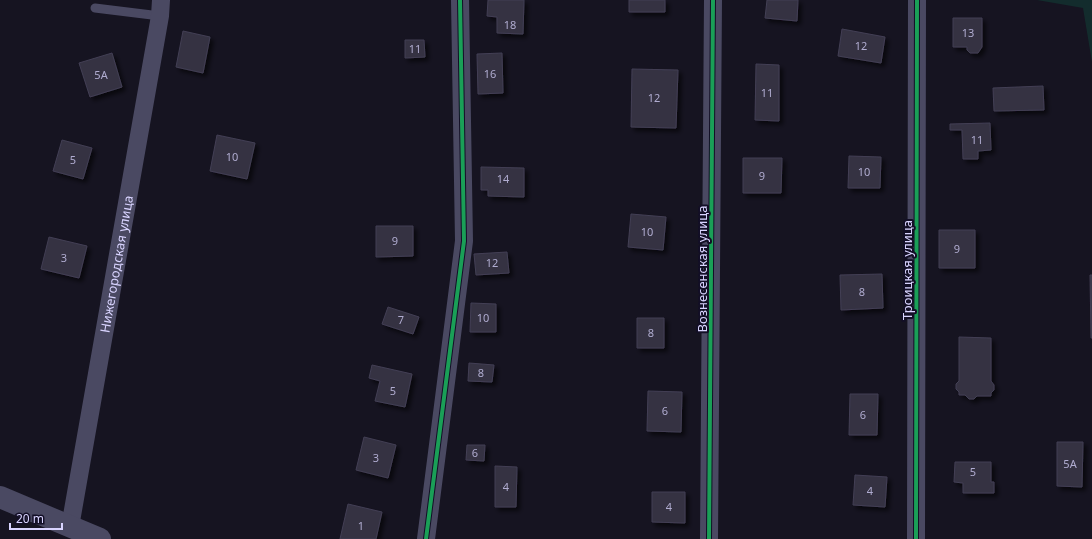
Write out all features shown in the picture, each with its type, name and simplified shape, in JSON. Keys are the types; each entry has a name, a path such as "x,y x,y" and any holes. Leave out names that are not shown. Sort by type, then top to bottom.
{"street":[{"path":"426,539 464,242 460,0"},
{"name":"Вознесенская улица","path":"709,539 713,0"},
{"name":"Троицкая улица","path":"916,539 917,0"},
{"name":"Нижегородская улица","path":"70,528 161,8"},
{"path":"0,497 70,528 100,539"}],"lane":[{"path":"95,8 161,8"}],"green space":[{"path":"1037,0 1092,0 1092,62 1083,8"}],"building":[{"path":"488,0 524,0 523,34 497,33 497,17 487,16"},
{"path":"629,0 665,0 665,12 629,12"},
{"path":"767,0 798,0 797,21 765,18"},
{"path":"953,18 982,18 982,47 978,53 970,53 967,50 967,47 953,47"},
{"path":"842,29 885,37 881,63 838,56"},
{"path":"183,31 210,37 203,73 176,67"},
{"path":"405,40 424,40 425,57 405,58"},
{"path":"112,53 122,87 90,97 79,63"},
{"path":"502,53 503,93 478,94 477,54"},
{"path":"756,64 779,65 779,121 755,120"},
{"path":"632,69 678,70 676,128 631,127"},
{"path":"1043,86 1044,110 994,111 993,88"},
{"path":"990,123 991,150 978,151 978,159 963,159 962,130 950,130 950,124"},
{"path":"217,135 255,143 247,179 210,171"},
{"path":"62,140 92,148 83,179 53,171"},
{"path":"849,156 881,157 880,188 848,188"},
{"path":"743,158 782,158 781,193 743,193"},
{"path":"481,167 524,168 524,197 488,196 488,190 481,190"},
{"path":"631,214 666,217 663,250 628,247"},
{"path":"376,226 413,226 413,256 376,257"},
{"path":"939,230 975,230 975,268 939,268"},
{"path":"49,237 87,246 79,278 41,269"},
{"path":"507,252 509,273 476,275 474,254"},
{"path":"882,274 883,308 841,310 840,275"},
{"path":"1090,275 1092,275 1092,338 1091,338"},
{"path":"471,303 496,304 496,332 470,332"},
{"path":"388,307 419,317 413,334 382,324"},
{"path":"637,318 664,318 664,348 637,348"},
{"path":"959,337 991,338 991,381 994,385 994,390 991,393 991,396 977,396 974,399 969,399 965,395 959,395 959,392 956,389 956,384 959,381"},
{"path":"469,363 494,365 492,382 468,381"},
{"path":"372,365 412,374 405,407 375,401 380,381 369,378"},
{"path":"648,391 682,392 681,432 647,431"},
{"path":"850,394 878,394 877,435 849,435"},
{"path":"364,437 396,445 388,478 356,470"},
{"path":"1057,442 1083,442 1082,487 1057,486"},
{"path":"467,445 485,445 484,461 466,460"},
{"path":"955,462 991,462 991,482 994,482 994,493 963,493 963,483 954,482"},
{"path":"495,466 517,467 516,507 495,507"},
{"path":"855,475 887,477 885,507 853,505"},
{"path":"652,492 685,492 685,523 652,522"},
{"path":"348,504 382,512 376,539 340,539"}],"cycle path":[{"path":"426,539 464,241 460,0"},
{"path":"709,539 713,0"},
{"path":"916,539 917,0"}]}
